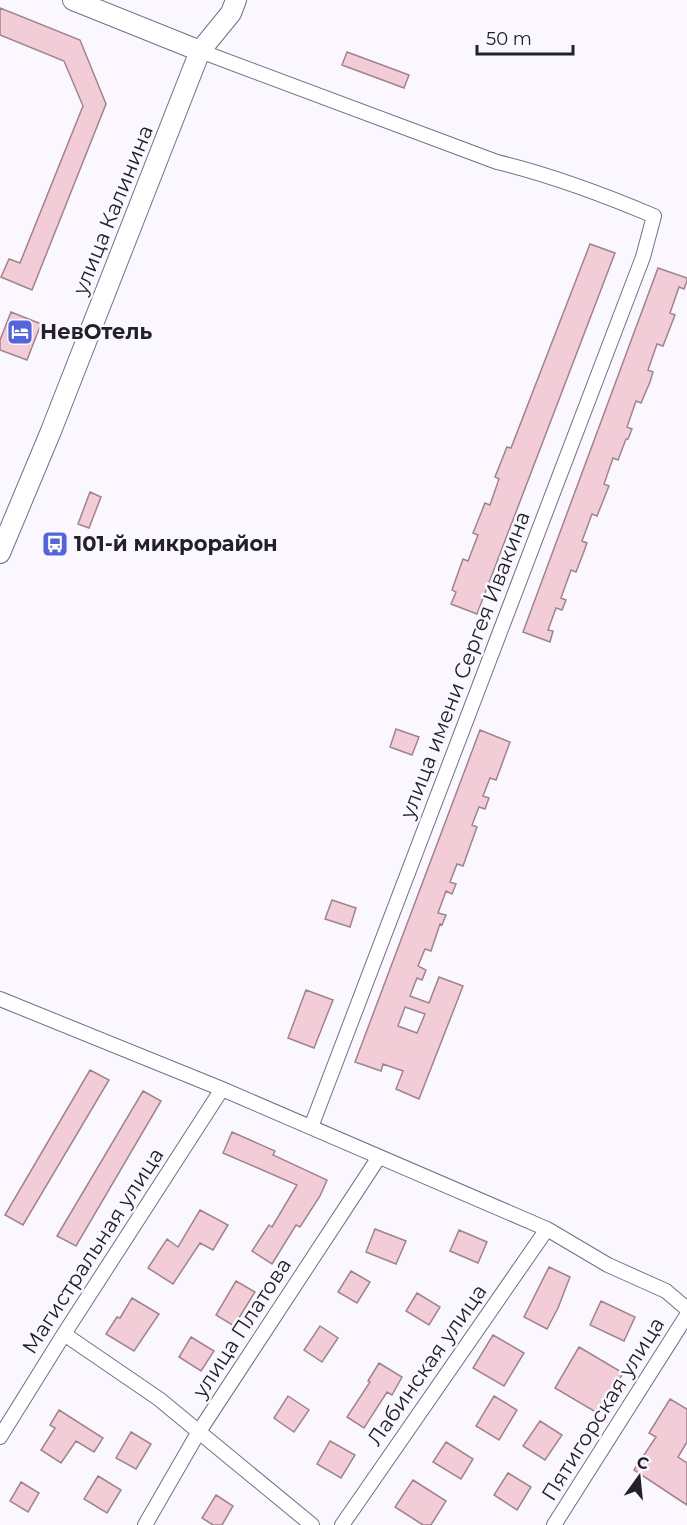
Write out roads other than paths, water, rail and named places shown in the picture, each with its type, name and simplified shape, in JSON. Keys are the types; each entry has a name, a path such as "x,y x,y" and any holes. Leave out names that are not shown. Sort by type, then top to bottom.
{"main road":[{"path":"73,0 200,51"},
{"name":"улица Калинина","path":"0,553 51,431 200,51 231,13 236,0"}],"street":[{"name":"улица имени Сергея Ивакина","path":"200,51 497,162 544,174 597,192 654,216 643,257 311,1127"},
{"path":"0,999 222,1089 547,1229 608,1265 666,1292 687,1309"},
{"name":"Магистральная улица","path":"0,1437 222,1089"},
{"name":"улица Платова","path":"145,1525 198,1433 379,1157"},
{"name":"Лабинская улица","path":"342,1525 547,1229"},
{"name":"Пятигорская улица","path":"554,1525 687,1315"},
{"path":"64,1334 159,1399 312,1525"}],"place":[{"name":"НевОтель","path":"20,332"},
{"name":"101-й микрорайон","path":"55,544"}]}
